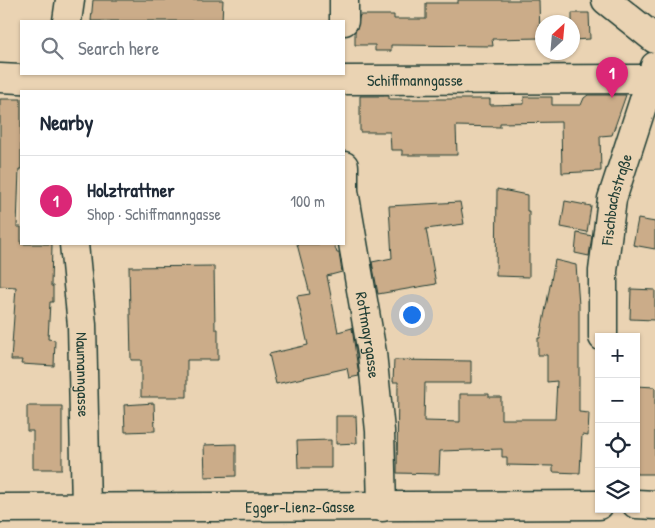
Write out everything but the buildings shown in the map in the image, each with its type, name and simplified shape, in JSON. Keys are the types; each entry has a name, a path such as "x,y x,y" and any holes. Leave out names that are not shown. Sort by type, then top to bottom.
{"street":[{"path":"67,20 70,0"},
{"path":"344,0 344,20"},
{"path":"606,0 655,39"},
{"name":"Schiffmanngasse","path":"0,78 60,82 343,81 652,72"},
{"name":"Fischbachstraße","path":"603,333 602,271 612,199 652,72"},
{"name":"Rottmayrgasse","path":"345,197 372,353 380,431 382,507"},
{"name":"Naumanngasse","path":"74,245 82,325 86,508"},
{"path":"640,504 655,504"},
{"name":"Egger-Lienz-Gasse","path":"0,508 86,508 250,518 382,507 595,505"}],"place":[{"name":"Holztrattner","path":"612,98"}]}
